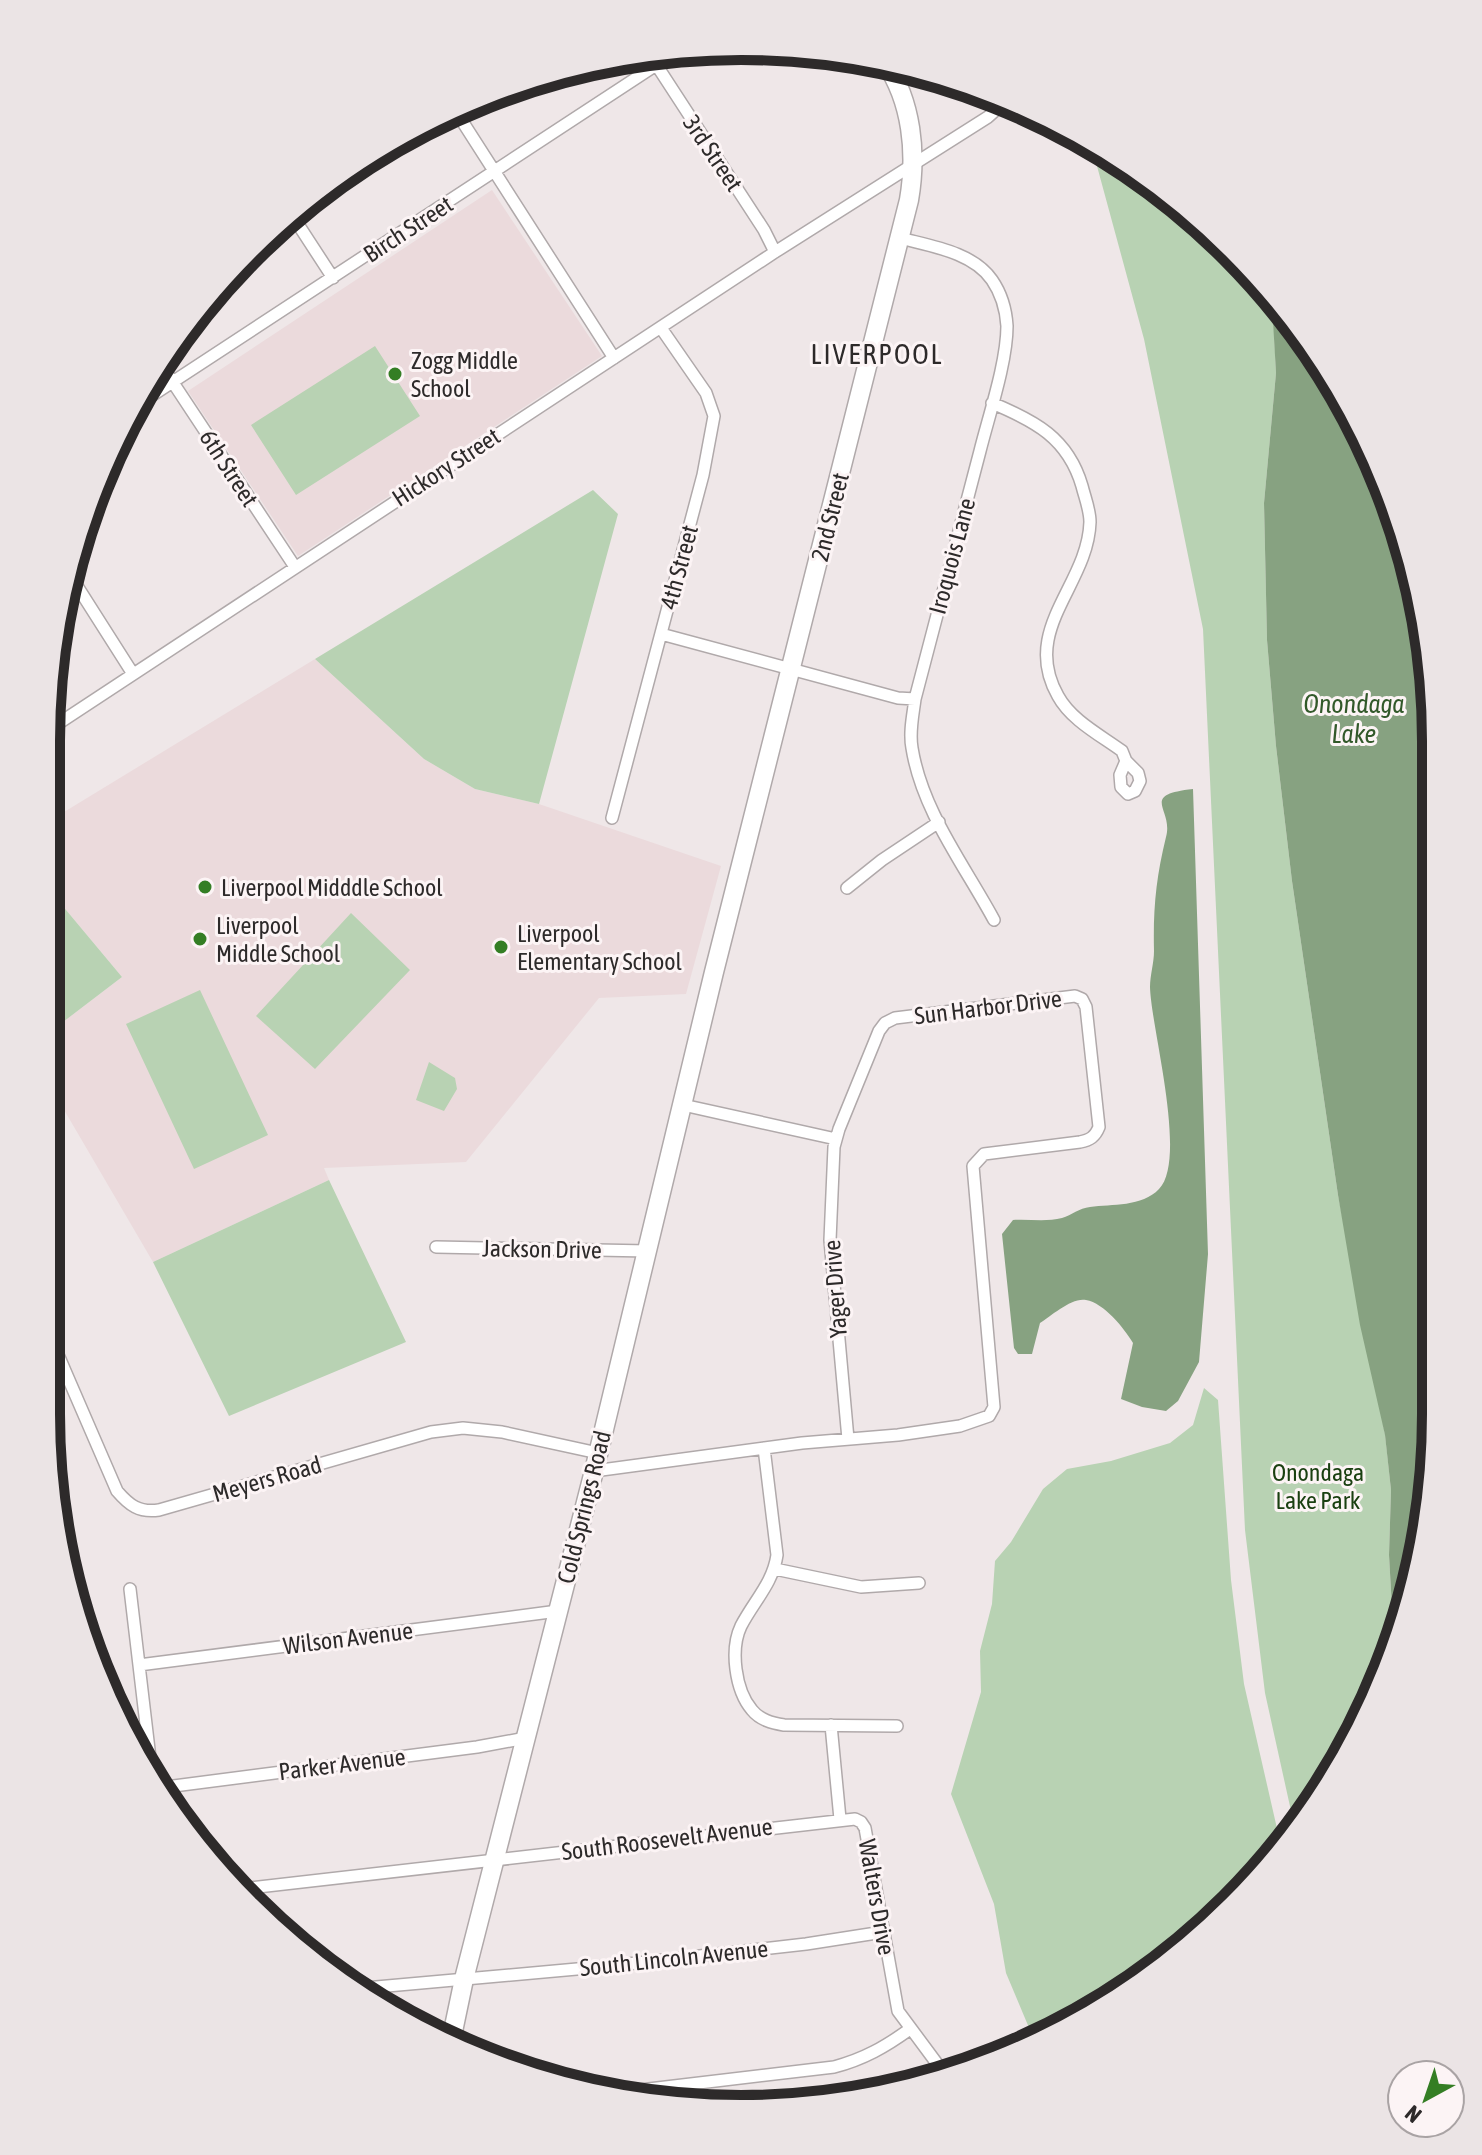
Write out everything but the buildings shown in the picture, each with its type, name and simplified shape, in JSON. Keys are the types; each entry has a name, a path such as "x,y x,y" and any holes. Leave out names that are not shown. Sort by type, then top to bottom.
{"main road":[{"name":"2nd Street","path":"714,972 909,200 913,162 911,128 902,96 893,77"},
{"name":"Cold Springs Road","path":"453,2031 648,1251 714,972"}],"street":[{"name":"3rd Street","path":"656,66 764,230 775,252"},
{"name":"Birch Street","path":"155,394 495,172 641,68"},
{"name":"Hickory Street","path":"60,722 996,110"},
{"path":"462,120 614,358"},
{"path":"298,224 333,278"},
{"name":"Iroquois Lane","path":"900,238 947,251 975,263 994,283 1003,302 1007,324 992,403 915,699 912,721 912,749 921,784 994,920"},
{"name":"4th Street","path":"612,818 703,475 714,416 706,393 661,328"},
{"name":"6th Street","path":"168,375 295,567"},
{"path":"992,403 1030,419 1057,439 1078,473 1090,524 1085,550 1047,634 1045,651 1057,695 1069,712 1122,751 1126,761"},
{"path":"78,587 133,674"},
{"path":"661,634 898,698 915,699"},
{"path":"847,888 939,822"},
{"name":"Sun Harbor Drive","path":"836,1139 885,1023 895,1018 1075,996 1082,999 1086,1007 1099,1127 1096,1134 1080,1142 984,1154 973,1166 988,1334"},
{"path":"683,1105 836,1139"},
{"name":"Yager Drive","path":"836,1139 830,1240 848,1439"},
{"name":"Jackson Drive","path":"436,1247 648,1251"},
{"name":"Meyers Road","path":"60,1359 117,1491 140,1511 159,1510 441,1430 463,1428 502,1432 596,1462 764,1448 960,1426 989,1416 994,1407 988,1334"},
{"path":"764,1448 777,1555 775,1569 737,1639 735,1654 744,1698 752,1711 767,1722 784,1725 897,1726"},
{"path":"775,1569 861,1587 919,1583"},
{"path":"130,1589 149,1750"},
{"name":"Wilson Avenue","path":"139,1665 558,1611"},
{"name":"Walters Drive","path":"831,1725 840,1819 855,1819 865,1828 898,2011 938,2066"},
{"name":"Parker Avenue","path":"171,1786 526,1738"},
{"name":"South Roosevelt Avenue","path":"251,1888 840,1819"},
{"name":"South Lincoln Avenue","path":"374,1987 806,1944 883,1932"},
{"path":"653,2089 834,2067 858,2061 883,2049 910,2029"}],"shaded area":[{"name":"Zogg Middle School","path":"492,190 602,356 298,556 188,391"},
{"path":"315,659 424,759 475,789 539,804 721,866 686,994 599,998 466,1162 324,1168 329,1180 153,1262 60,1103 60,1024 122,977 60,903 60,814"}],"green space":[{"name":"Onondaga Lake Park","path":"1095,160 1156,201 1190,229 1223,259 1273,317 1276,373 1264,503 1267,640 1276,746 1292,881 1338,1195 1385,1434 1391,1490 1389,1555 1392,1612 1386,1633 1352,1715 1331,1755 1292,1814 1265,1693 1245,1530 1203,629 1144,339"},
{"path":"375,346 420,416 296,495 251,425"},
{"path":"593,490 618,514 539,804 475,789 424,759 315,659"},
{"path":"60,903 122,977 60,1024"},
{"path":"351,913 410,970 315,1069 256,1016"},
{"path":"200,990 268,1135 194,1169 126,1024"},
{"path":"429,1062 455,1078 457,1089 444,1111 416,1100"},
{"path":"329,1180 406,1342 229,1416 153,1262"},
{"path":"1204,1388 1218,1400 1231,1580 1244,1684 1278,1833 1223,1896 1156,1954 1082,2004 1030,2030 1006,1973 994,1904 951,1794 981,1692 980,1651 992,1604 995,1561 1011,1542 1043,1489 1067,1469 1111,1461 1170,1443 1193,1425"}],"water":[{"name":"Onondaga Lake","path":"1273,316 1331,401 1370,480 1399,565 1409,608 1421,696 1421,1459 1409,1547 1392,1612 1389,1555 1391,1490 1385,1435 1360,1325 1338,1195 1292,881 1276,746 1267,640 1264,503 1276,373"},
{"path":"1193,789 1208,1254 1199,1362 1178,1401 1166,1411 1121,1399 1133,1343 1113,1317 1093,1302 1074,1301 1040,1323 1032,1354 1018,1354 1014,1348 1002,1234 1013,1220 1056,1219 1086,1208 1144,1199 1159,1189 1167,1173 1169,1123 1150,987 1155,907 1167,827 1162,799"}],"place":[{"name":"Zogg Middle School","path":"395,374"},
{"name":"Liverpool Midddle School","path":"205,887"},
{"name":"Liverpool Middle School","path":"200,939"},
{"name":"Liverpool Elementary School","path":"501,947"}],"district":[{"name":"LIVERPOOL","path":"877,354"}]}
